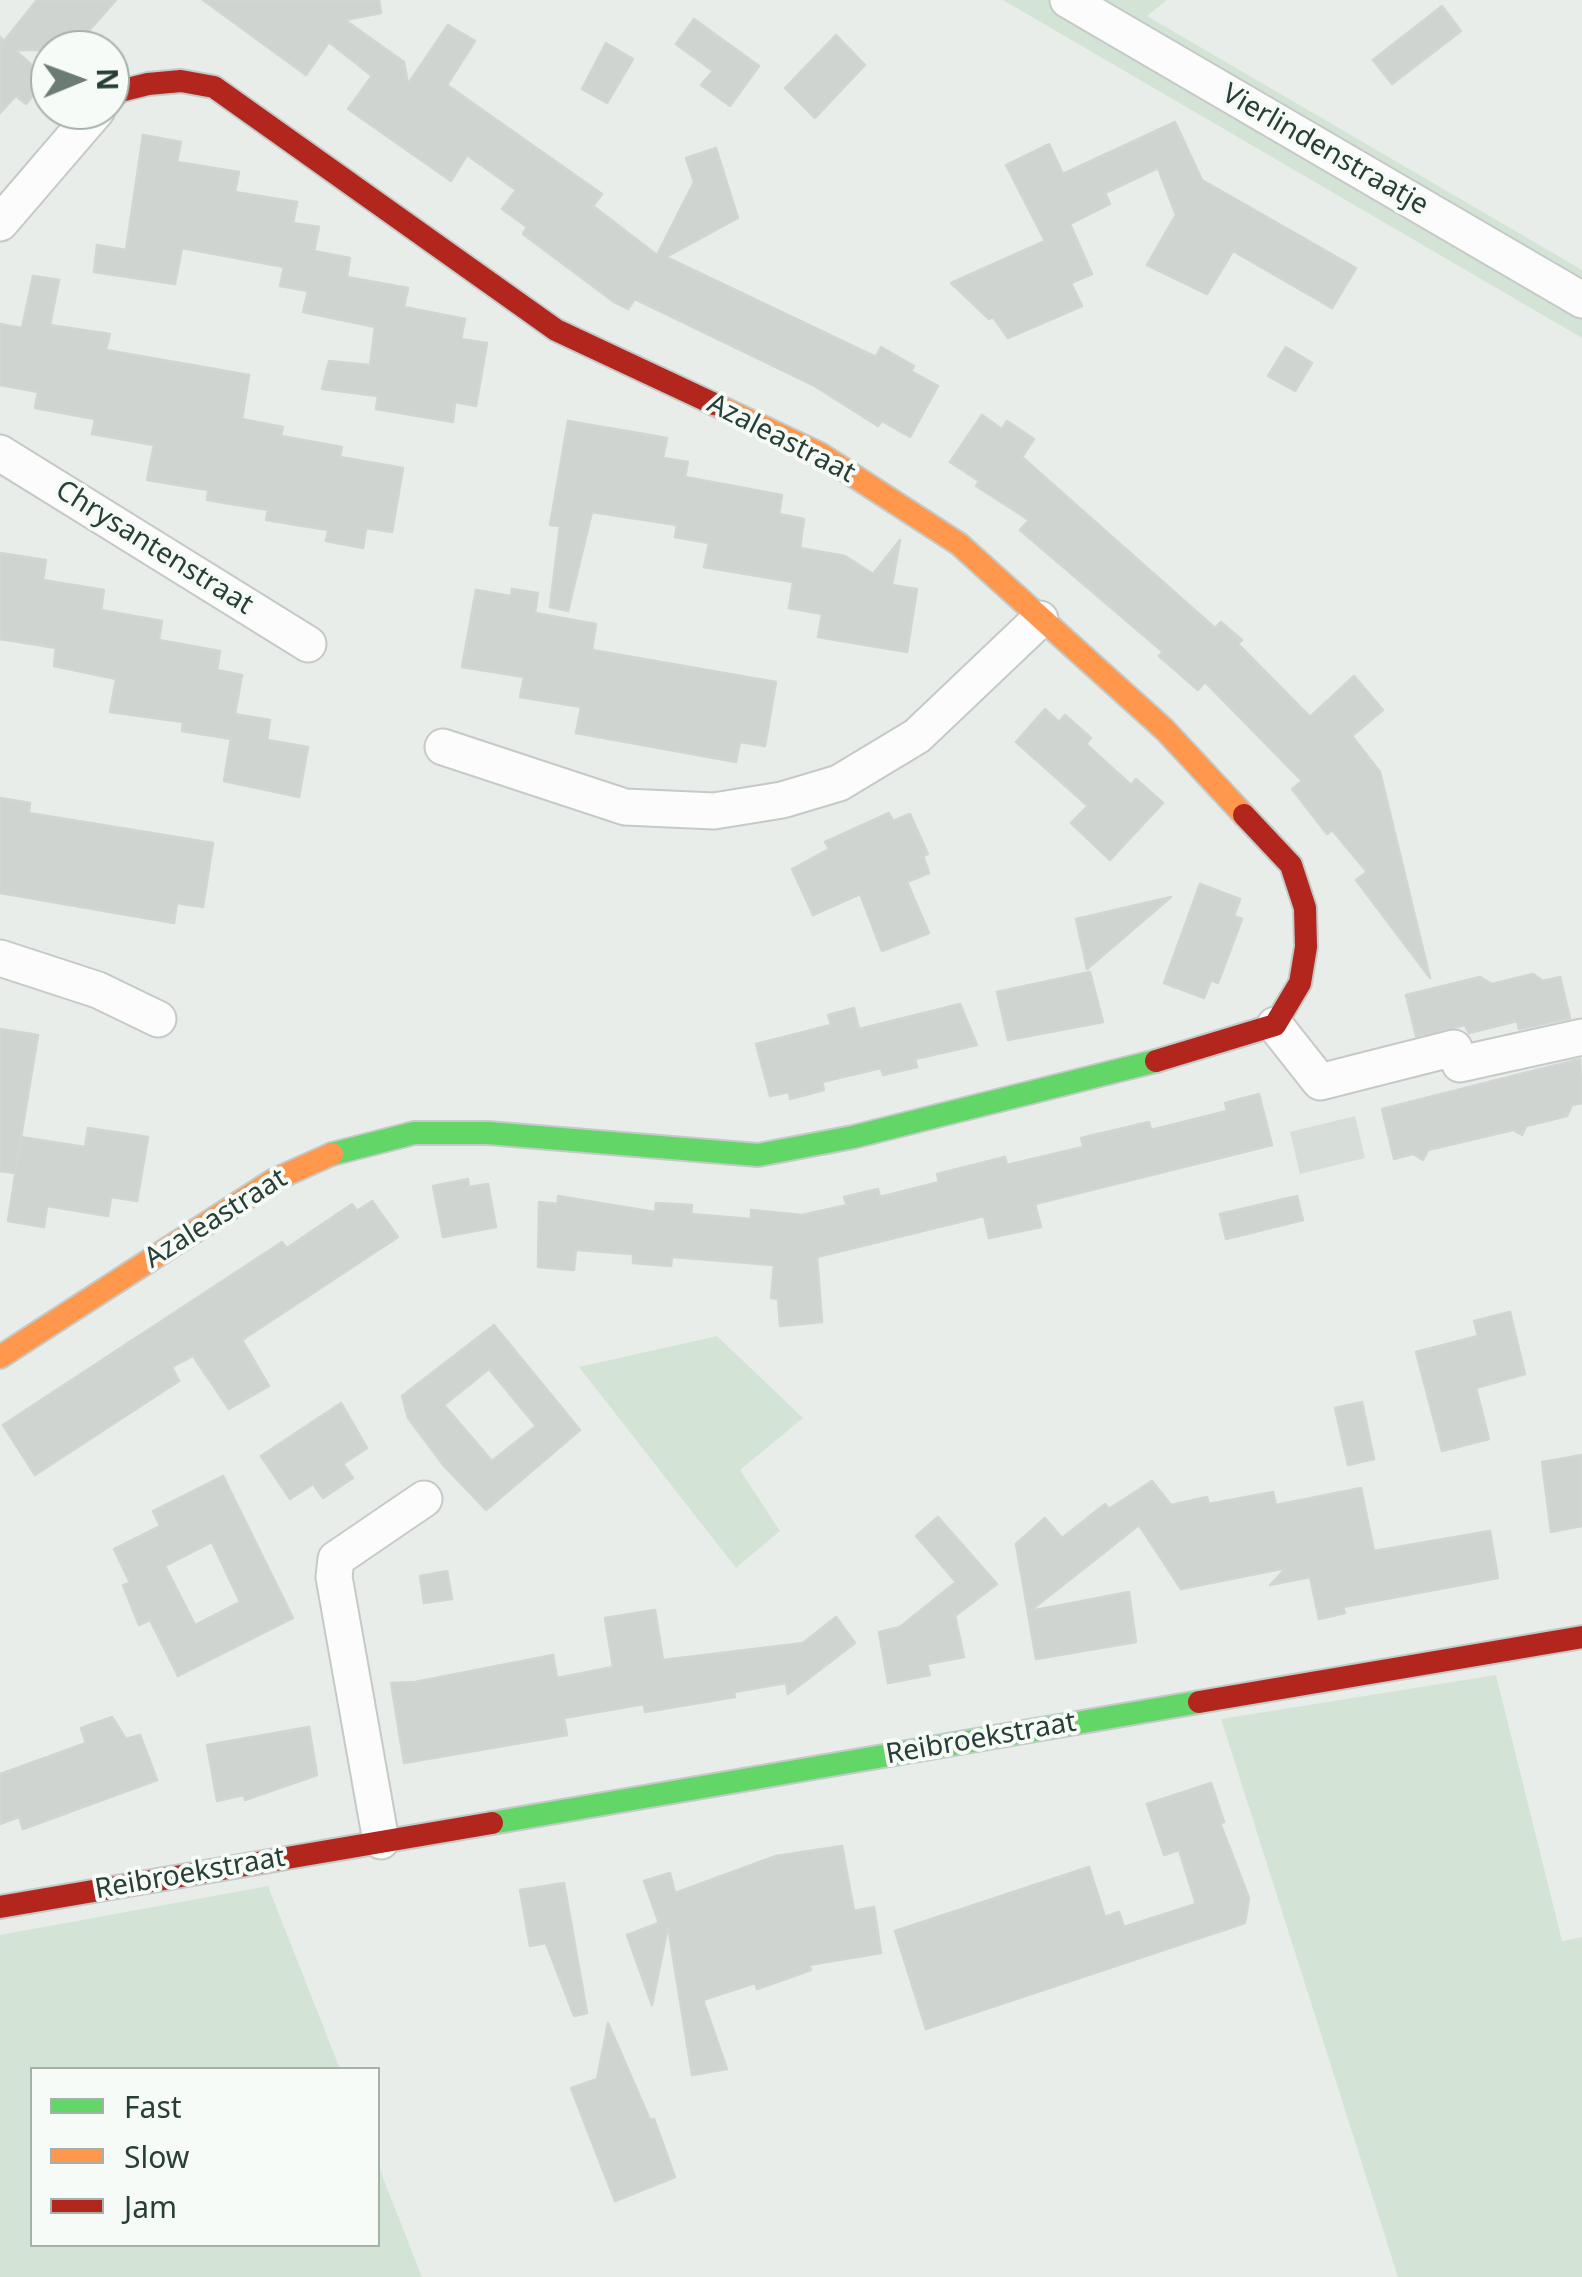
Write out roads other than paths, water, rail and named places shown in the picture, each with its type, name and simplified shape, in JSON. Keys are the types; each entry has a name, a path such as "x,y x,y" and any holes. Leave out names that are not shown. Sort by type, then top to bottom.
{"street":[{"name":"Vierlindenstraatje","path":"1068,0 1582,300"},
{"name":"Azaleastraat","path":"0,1357 274,1180 348,1147 414,1134 488,1133 758,1155 854,1137 1198,1051 1275,1025 1300,983 1306,947 1305,908 1291,865 1165,730 959,544 820,454 556,330 214,87 181,81 130,88"},
{"path":"0,223 80,130"},
{"name":"Chrysantenstraat","path":"0,452 308,644"},
{"path":"443,747 625,807 714,811 782,800 839,783 916,736 1040,619"},
{"path":"0,958 98,990 158,1019"},
{"path":"1275,1025 1320,1082 1454,1048 1460,1064 1582,1038"},
{"path":"381,1842 334,1577 336,1559 424,1499"},
{"name":"Reibroekstraat","path":"0,1907 1582,1637"}]}
